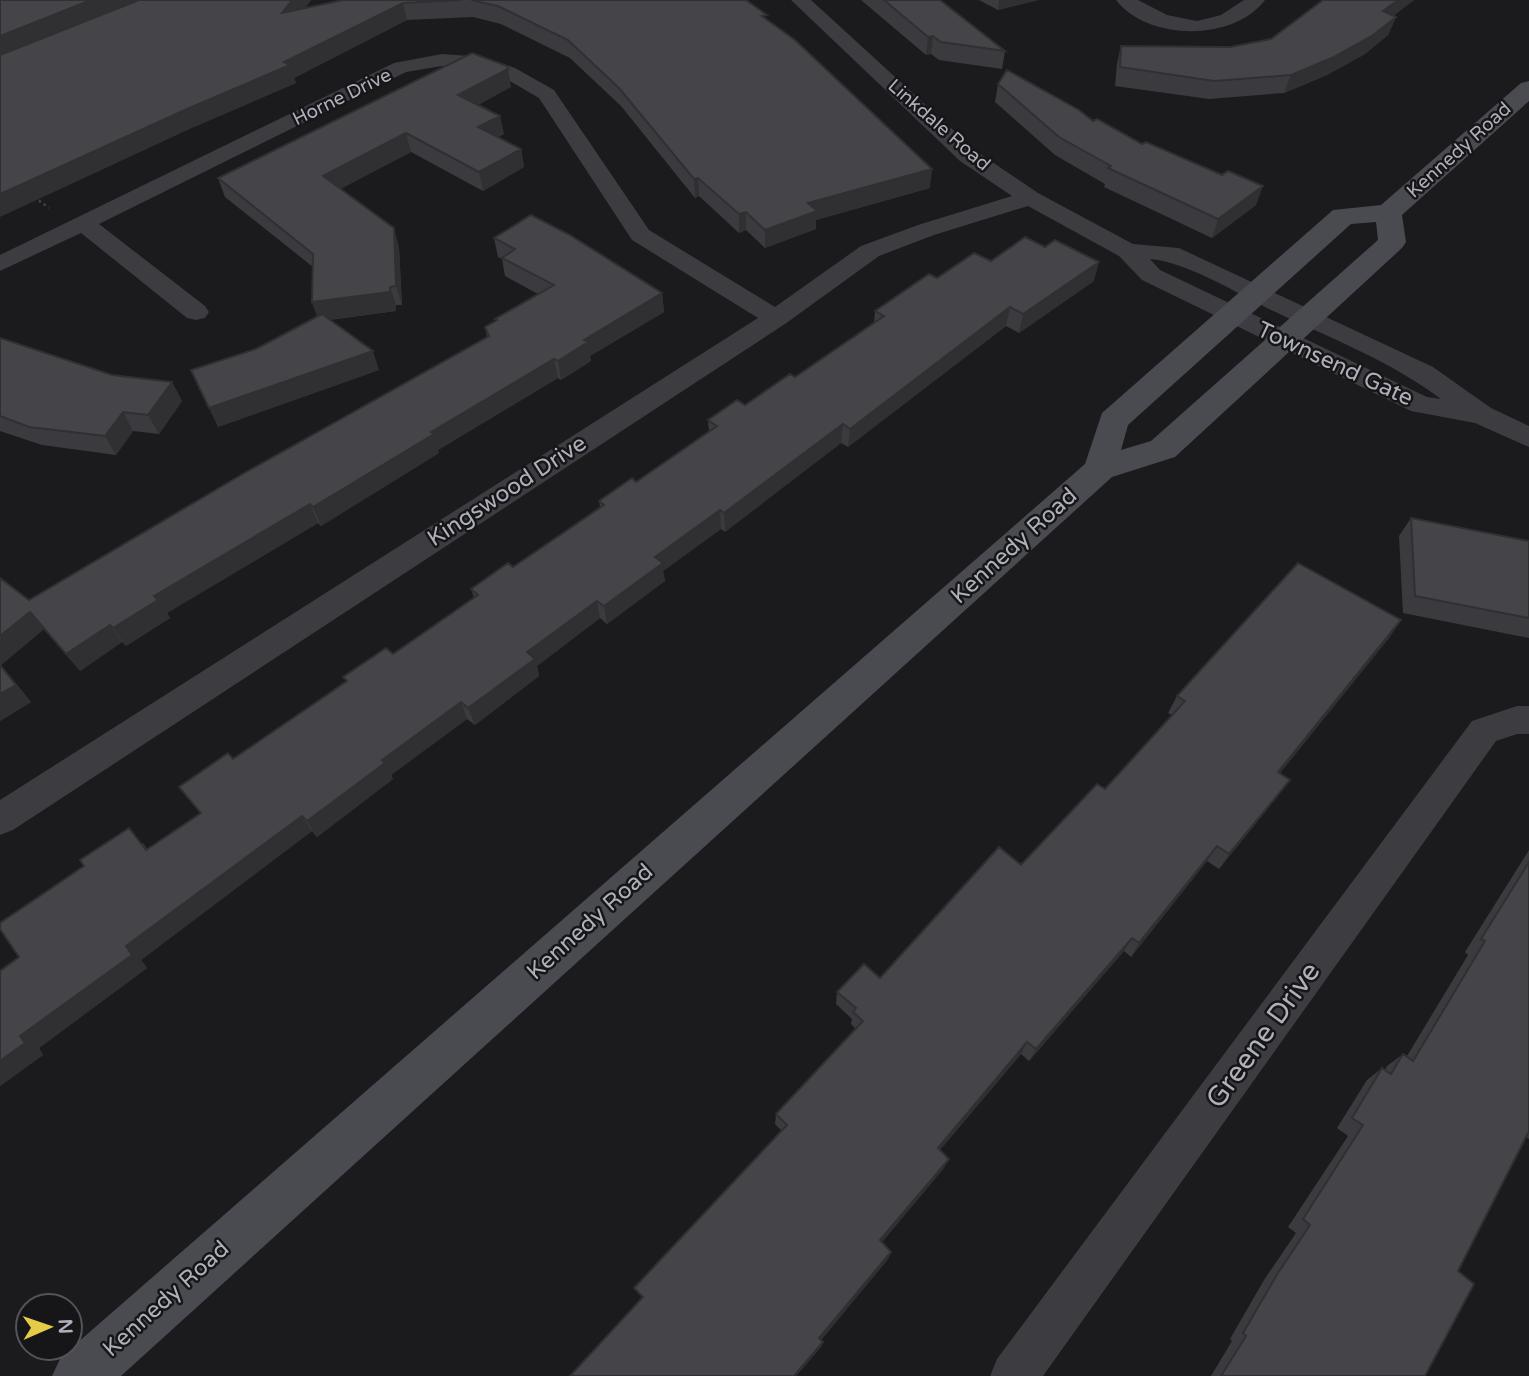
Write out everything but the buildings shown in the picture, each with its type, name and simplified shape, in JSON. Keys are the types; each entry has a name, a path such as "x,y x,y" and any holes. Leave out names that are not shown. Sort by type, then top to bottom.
{"main road":[{"name":"Kennedy Road","path":"1100,469 1113,421 1343,216 1388,213 1529,88"},
{"name":"Kennedy Road","path":"80,1376 1100,469 1163,449 1392,242 1388,213"}],"street":[{"name":"Linkdale Road","path":"800,0 968,156 1030,198 1128,251 1151,275 1233,315"},
{"path":"1125,0 1149,17 1172,25 1202,27 1225,21 1256,0"},
{"name":"Horne Drive","path":"0,264 401,68 442,60 483,63 508,72 547,93 640,235 776,318"},
{"name":"Kingswood Drive","path":"0,818 776,318 870,251 926,230 1030,198"},
{"path":"80,227 196,312"},
{"name":"Linkdale Road","path":"1128,251 1170,253 1257,293"},
{"name":"Townsend Gate","path":"1257,293 1424,373 1481,415 1529,437"},
{"name":"Townsend Gate","path":"1233,315 1421,405 1481,415"},
{"name":"Greene Drive","path":"1014,1376 1484,731 1517,720 1529,720"}],"path":[{"path":"32,195 80,227"}]}
